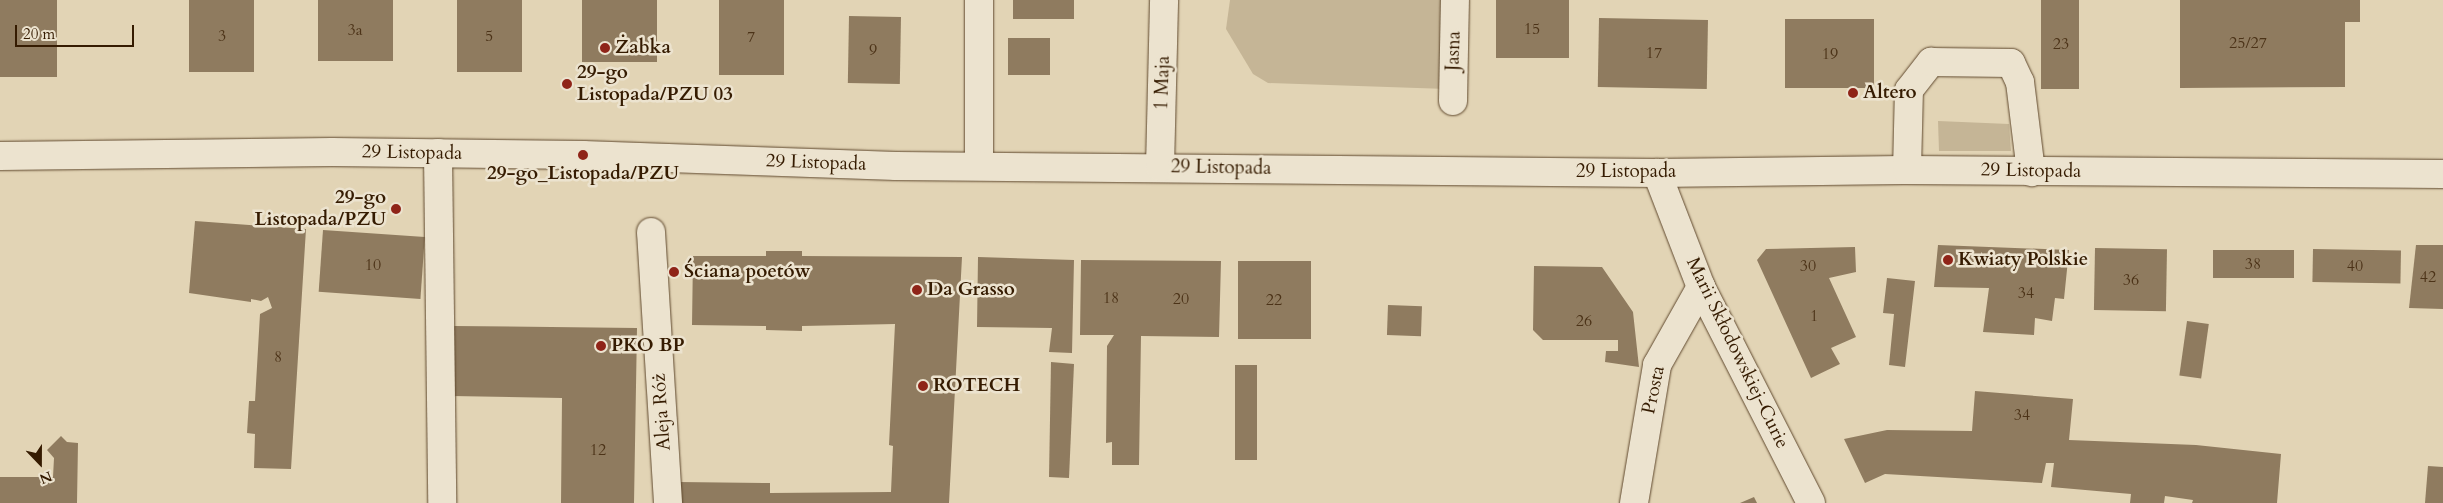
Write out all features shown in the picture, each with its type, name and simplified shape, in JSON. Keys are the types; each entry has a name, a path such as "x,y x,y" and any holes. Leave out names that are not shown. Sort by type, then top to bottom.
{"street":[{"path":"979,0 979,166"},
{"name":"1 Maja","path":"1160,167 1164,0"},
{"name":"Jasna","path":"1453,101 1455,0"},
{"path":"1907,170 1909,90 1931,62 2011,63 2020,82 2031,172"},
{"path":"438,153 442,503"},
{"name":"29 Listopada","path":"0,156 438,153 979,166 1657,173 1907,170 2443,174"},
{"name":"Marii Skłodowskiej-Curie","path":"1657,173 1701,286 1811,503"},
{"name":"Aleja Róż","path":"651,232 668,503"},
{"name":"Prosta","path":"1634,503 1657,366 1701,286"}],"shaded area":[{"path":"1230,0 1449,0 1447,89 1268,83 1253,74 1226,29"},
{"path":"1938,121 2009,124 2011,151 1939,151"}],"building":[{"path":"0,0 57,0 57,77 0,77"},
{"path":"189,0 254,0 254,72 189,72"},
{"path":"318,0 393,0 393,61 318,61"},
{"path":"457,0 522,0 522,72 457,72"},
{"path":"582,0 657,0 657,62 582,62"},
{"path":"719,0 784,0 784,75 719,75"},
{"path":"1013,0 1074,0 1074,19 1013,19"},
{"path":"1496,0 1569,0 1569,58 1496,58"},
{"path":"2041,0 2079,0 2079,89 2041,89"},
{"path":"2180,0 2360,0 2360,22 2345,22 2345,87 2180,88"},
{"path":"849,16 901,17 900,84 848,83"},
{"path":"1599,18 1708,20 1707,89 1598,87"},
{"path":"1785,19 1874,19 1874,88 1785,88"},
{"path":"1008,38 1050,38 1050,75 1008,75"},
{"path":"195,221 306,229 291,469 254,468 255,434 247,433 249,401 255,401 260,314 272,308 268,297 261,301 251,299 251,302 189,293"},
{"path":"323,230 425,237 420,299 319,292"},
{"path":"1938,245 2069,250 2064,299 2055,298 2052,321 2035,318 2034,335 1983,332 1989,288 1934,287"},
{"path":"2416,245 2443,245 2443,309 2409,308"},
{"path":"1855,247 1856,272 1829,278 1856,337 1831,348 1840,364 1811,378 1757,260 1766,249"},
{"path":"2095,248 2167,249 2166,311 2094,310"},
{"path":"2313,249 2401,251 2400,284 2312,282"},
{"path":"2213,250 2294,250 2294,278 2213,278"},
{"path":"766,251 802,251 802,256 962,257 949,503 681,503 679,482 770,483 770,493 891,492 893,446 889,445 895,324 802,326 802,331 766,330 766,326 692,325 693,256 766,256"},
{"path":"978,257 1074,260 1072,353 1049,352 1052,328 977,327"},
{"path":"1081,260 1221,261 1219,337 1141,336 1139,465 1112,465 1112,442 1106,443 1107,346 1114,335 1080,335"},
{"path":"1238,261 1311,261 1311,339 1238,339"},
{"path":"1534,266 1602,267 1633,312 1639,367 1605,362 1606,351 1618,351 1618,340 1543,340 1533,330"},
{"path":"1887,278 1915,281 1905,367 1889,365 1894,314 1883,313"},
{"path":"1388,305 1422,306 1421,336 1387,335"},
{"path":"2187,321 2209,324 2201,379 2179,375"},
{"path":"453,326 637,328 634,503 561,503 562,398 452,396"},
{"path":"1051,362 1074,364 1069,478 1049,477"},
{"path":"1235,365 1257,365 1257,460 1235,460"},
{"path":"1975,391 2073,399 2069,440 2196,445 2281,454 2277,503 2192,503 2193,500 2165,496 2164,503 2130,503 2131,494 2051,487 2054,463 2046,463 2042,483 1885,474 1865,483 1844,439 1887,430 1972,431"},
{"path":"61,436 67,442 78,443 77,503 0,503 0,477 53,477 54,458 47,450"},
{"path":"2428,466 2443,467 2443,503 2425,503"},
{"path":"1754,497 1757,503 1740,503"}],"place":[{"name":"Żabka","path":"605,48"},
{"name":"29-go Listopada/PZU 03","path":"567,84"},
{"name":"Altero","path":"1853,93"},
{"name":"29-go_Listopada/PZU","path":"583,155"},
{"name":"29-go Listopada/PZU","path":"396,209"},
{"name":"Kwiaty Polskie","path":"1948,260"},
{"name":"Ściana poetów","path":"674,272"},
{"name":"Da Grasso","path":"917,290"},
{"name":"PKO BP","path":"601,346"},
{"name":"ROTECH","path":"923,386"}]}
